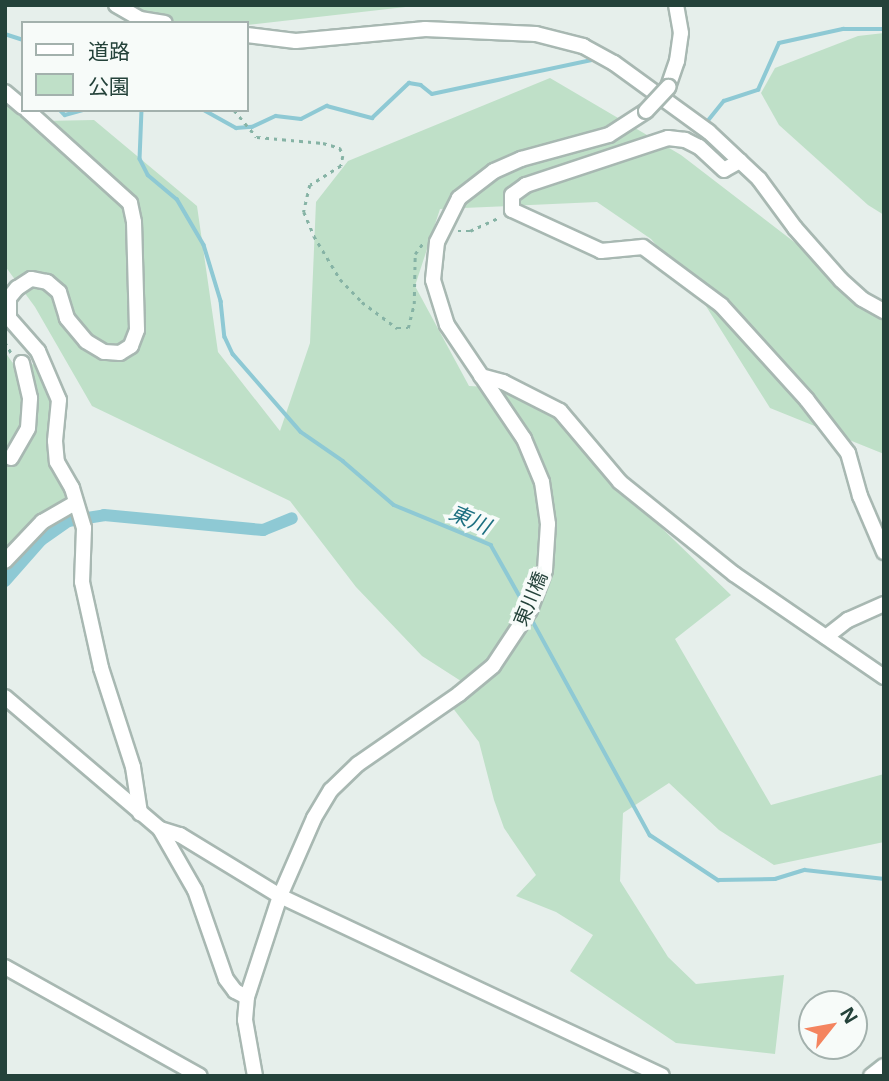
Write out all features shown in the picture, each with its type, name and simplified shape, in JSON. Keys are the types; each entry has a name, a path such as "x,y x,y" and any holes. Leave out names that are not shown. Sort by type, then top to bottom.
{"street":[{"path":"116,5 140,19 152,21"},
{"name":"東川橋","path":"255,1076 245,1020 247,997 280,896 306,834 323,802 342,779 493,666 517,634 545,570 547,503 535,463 524,439 456,341 438,302 433,280 434,257 441,231 459,198 494,172 521,159 609,135 646,111 668,87 677,61 681,33 676,5"},
{"path":"248,35 296,41 425,29 536,34 583,46 614,63 709,132 759,179 795,228 841,280 863,299 884,311"},
{"path":"5,92 21,106"},
{"path":"28,112 130,203 134,222 137,330 131,346 120,353 104,352 86,341 67,318 59,292 47,282 31,279 17,288 9,298 9,317 38,351 59,400 55,441 57,462 77,504 84,528 82,582 101,668 133,767 140,813"},
{"path":"740,161 724,170 699,147 685,140 668,138 526,185 512,195 512,210 601,251 643,247 721,305 807,400 848,453 860,496 884,552"},
{"path":"11,458 28,428 30,398 22,363"},
{"path":"481,376 503,382 560,411 621,482 734,573 884,677"},
{"path":"5,561 42,523 77,504"},
{"path":"826,637 848,620 884,604"},
{"path":"5,697 160,829 195,890 226,979 235,991 247,997"},
{"path":"160,829 180,835 280,896 662,1076"},
{"path":"5,967 200,1076"},
{"path":"871,1076 884,1066"}],"path":[{"path":"236,112 257,136 323,143 340,148 343,156 341,166 310,185 304,212 314,236 340,279 362,302 397,328 408,328 414,304 415,254 423,244 441,231 470,231 512,210"}],"green space":[{"path":"110,5 423,5 248,25 248,21 142,21"},
{"path":"884,33 884,215 868,205 779,125 761,93 775,68 858,36"},
{"path":"550,78 681,155 884,311 884,454 770,408 699,295 651,239 597,202 440,209 415,286 469,386 511,388 557,413 616,484 731,595 675,639 771,805 884,774 884,842 774,865 719,830 669,783 623,813 620,881 668,957 696,984 784,975 775,1054 676,1043 570,971 593,935 556,912 516,896 536,875 504,828 479,742 452,707 499,671 495,666 464,683 422,656 356,587 290,501 92,406 35,307 5,266 5,91 21,104 21,112 31,112 42,121 94,120 197,206 218,352 280,431 310,343 316,202 348,161"},
{"path":"5,352 17,369 37,363 55,403 51,435 69,502 5,556"}],"waterway":[{"path":"706,123 724,101 758,90 779,43 843,29 884,29"},
{"name":"東川","path":"5,34 21,39"},
{"path":"208,112 236,128 252,127 276,116 301,119 327,106 372,118 409,83 421,85 432,94 597,59"},
{"name":"東川","path":"62,112 65,115 76,112"},
{"name":"東川","path":"142,112 140,159 148,175 177,199 204,245 221,301 225,337 233,354 301,432 343,461 394,505 491,545 527,609"},
{"path":"5,581 41,540 68,521 104,515 263,530 292,518"},
{"name":"東川","path":"530,616 650,835 718,880 775,879 805,870 884,879"}]}
